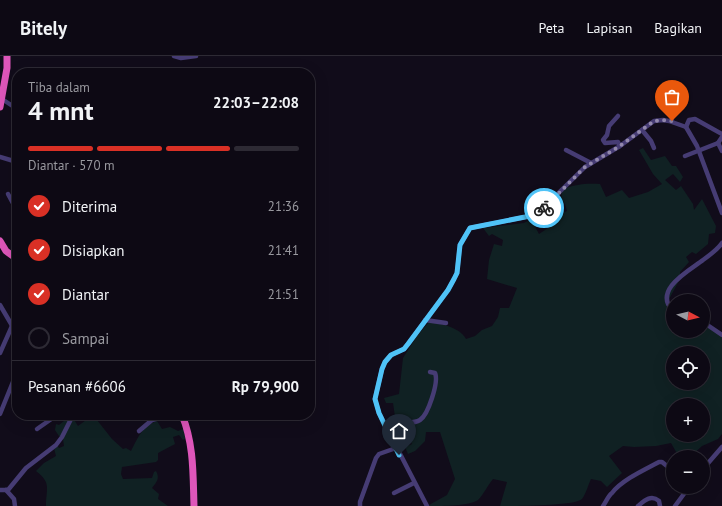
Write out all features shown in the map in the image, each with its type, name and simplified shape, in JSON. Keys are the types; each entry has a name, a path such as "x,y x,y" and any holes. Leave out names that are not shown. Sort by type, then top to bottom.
{"highway":[{"path":"1,103 7,68 7,56"},
{"path":"0,241 6,251 12,255"},
{"path":"184,420 193,456 194,506"}],"street":[{"path":"174,56 181,58 196,56"},
{"path":"1,103 12,107"},
{"path":"670,108 672,121"},
{"path":"618,116 609,126 607,135 603,140 605,143 618,142 620,146"},
{"path":"686,127 689,120 695,119 722,134"},
{"path":"427,506 396,448 375,402 382,369 388,358 404,349 448,290 457,273 460,245 470,228 525,217 539,212 585,167 620,146 654,121 663,120 672,121 686,127 693,138 722,213"},
{"path":"642,130 651,141 654,148"},
{"path":"685,156 718,143 722,137"},
{"path":"718,143 722,151"},
{"path":"566,150 591,163"},
{"path":"0,158 12,161"},
{"path":"8,194 12,201"},
{"path":"669,294 671,286 683,274 712,254 722,243"},
{"path":"0,305 12,326 0,351"},
{"path":"425,320 446,323"},
{"path":"710,327 722,335"},
{"path":"391,437 396,425 404,422 413,423 424,418 433,394 436,380 435,374 430,372"},
{"path":"0,414 12,384"},
{"path":"36,429 50,420"},
{"path":"0,490 11,488 26,468 56,445 70,420"},
{"path":"138,430 152,420"},
{"path":"710,461 722,447"},
{"path":"360,506 360,502 376,458 379,454 396,448"},
{"path":"603,506 617,487 626,480 659,462 662,462 666,466"},
{"path":"394,493 414,483"},
{"path":"6,490 14,500 15,506"},
{"path":"675,506 684,494"},
{"path":"638,506 650,497 653,497 659,500 660,506"}],"shaded area":[{"path":"643,148 651,160 665,156 672,166 676,166 683,177 680,182 673,174 665,180 676,190 681,186 693,204 694,210 702,199 716,226 715,233 709,234 708,244 696,254 692,252 686,257 689,262 680,272 680,279 672,294 666,294 666,338 710,338 710,329 719,332 722,337 722,434 718,439 702,446 698,450 675,450 671,443 656,446 623,446 609,456 622,473 607,487 601,481 591,479 582,499 577,501 544,505 500,506 507,482 493,479 480,498 474,502 456,505 430,506 429,505 447,495 455,479 440,432 426,432 425,441 415,451 408,454 405,447 412,444 407,436 412,432 404,420 396,423 393,403 386,403 384,398 399,394 403,358 417,336 429,322 455,329 466,339 475,336 482,330 492,326 498,317 500,308 509,308 517,288 487,279 489,260 494,244 502,246 503,240 492,234 489,236 483,228 524,223 531,219 539,234 551,226 547,218 567,211 565,204 561,199 562,190 576,185 600,184 606,197 622,190 629,198 648,192 662,184 653,174 639,150"},
{"path":"65,420 74,420 78,426 86,420 97,420 112,439 123,449 126,448 131,451 144,429 152,423 157,421 162,429 170,427 178,431 186,428 188,436 183,440 179,435 173,437 175,444 158,453 158,460 156,462 122,467 121,474 123,479 152,478 154,472 156,471 158,476 152,488 159,494 158,499 168,506 46,506 46,483 41,475 36,471 44,463 56,456 54,448 57,445 59,448 64,446 63,439 55,430 56,424 59,425"}],"way so far":[{"path":"544,208 585,167 620,146 654,121 672,121"}],"route":[{"path":"399,455 375,402 382,369 385,362 391,355 404,349 448,290 457,273 460,245 470,228 525,217 536,214 544,208"}]}
